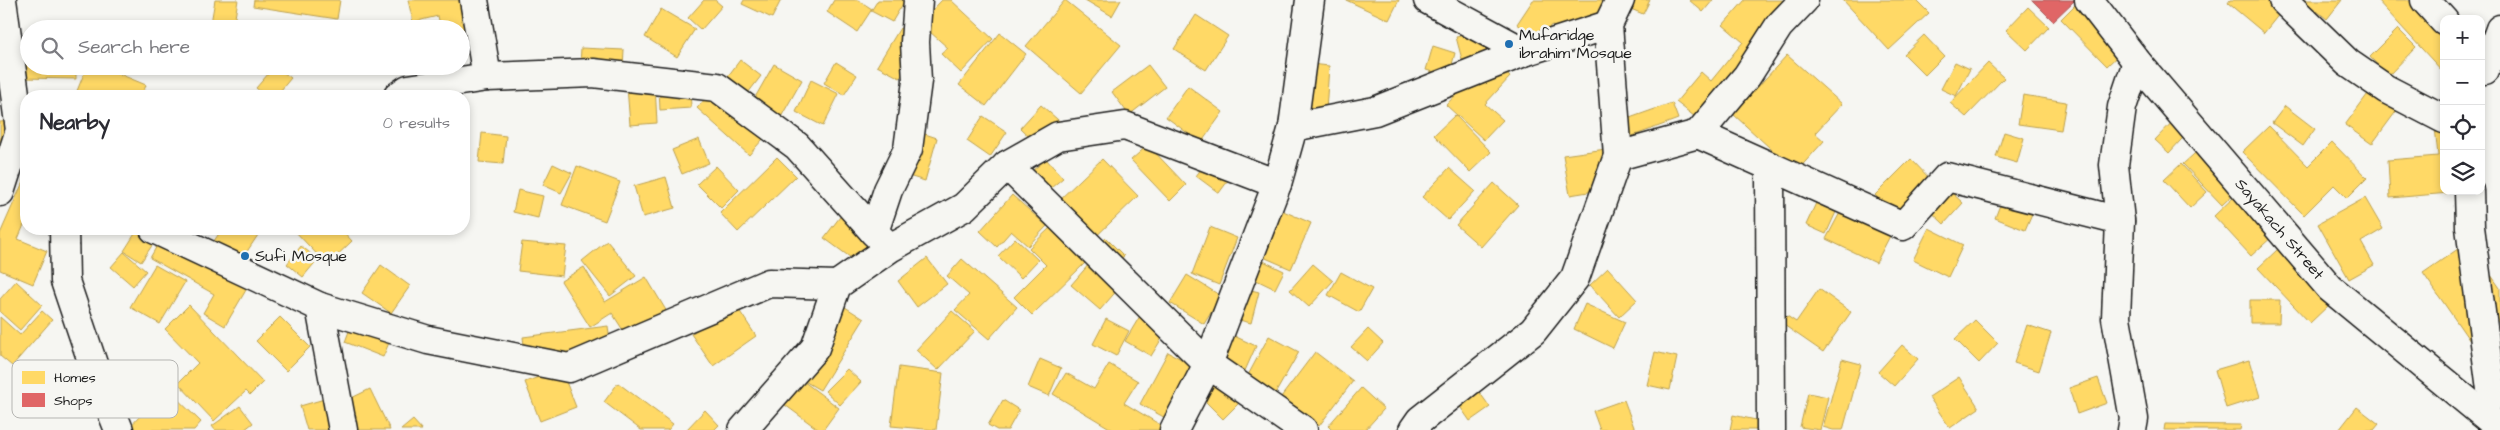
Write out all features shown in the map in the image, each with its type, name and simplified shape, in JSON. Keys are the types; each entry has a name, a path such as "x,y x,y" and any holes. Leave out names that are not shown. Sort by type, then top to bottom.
{"street":[{"path":"2,0 20,114"},
{"path":"474,0 487,77"},
{"path":"882,240 888,190 908,148 917,82 915,42 918,0"},
{"path":"1174,430 1208,364 1277,184 1293,127 1310,0"},
{"path":"1428,0 1524,52"},
{"path":"1413,430 1420,420 1533,331 1575,278 1618,156 1608,25 1620,0"},
{"path":"1618,156 1698,134 1747,76 1779,26 1804,0"},
{"name":"Sayakach Street","path":"2089,0 2137,62 2330,288 2500,428"},
{"path":"2283,0 2348,63 2386,89 2440,117"},
{"path":"2425,0 2440,17"},
{"path":"1293,127 1375,111 1524,52 1608,25"},
{"path":"2485,68 2500,29"},
{"path":"2132,430 2134,419 2116,318 2120,222 2114,166 2122,107 2137,62"},
{"path":"407,90 487,77 593,73 717,87 797,146 882,240"},
{"path":"743,430 815,348 837,285 882,240 964,207 1007,165 1058,136 1125,126 1277,184"},
{"path":"1698,134 1770,168 1904,226 1947,177 2120,222"},
{"path":"0,192 20,141"},
{"path":"1007,165 1208,364 1303,430"},
{"path":"1770,168 1771,430"},
{"path":"2469,195 2470,227 2492,397"},
{"path":"64,235 65,281 92,360"},
{"path":"167,235 320,307 428,340 569,368 769,283 837,285"},
{"path":"320,307 343,430"},
{"path":"114,418 119,430"}],"building: Homes":[{"path":"215,0 238,0 235,20 212,20"},
{"path":"254,0 340,0 337,19 253,6"},
{"path":"408,0 472,0 483,43 470,47 470,20 439,20 438,16 413,20"},
{"path":"704,0 715,0 722,6 701,30 688,18"},
{"path":"744,0 781,0 772,18 742,4"},
{"path":"834,0 858,0 872,9 857,32 827,12"},
{"path":"878,0 905,0 892,22 871,11"},
{"path":"942,0 951,0 993,39 961,73 941,54 948,48 920,23"},
{"path":"1065,0 1121,45 1081,93 1026,46"},
{"path":"1085,0 1121,0 1112,16"},
{"path":"1346,0 1399,0 1389,20"},
{"path":"1533,0 1609,0 1580,45 1551,25 1541,40 1517,24"},
{"path":"1629,0 1650,0 1643,14 1626,7"},
{"path":"1689,0 1713,0 1703,12"},
{"path":"1745,0 1783,0 1793,9 1699,120 1676,102 1701,72 1711,81 1743,42 1723,25"},
{"path":"1843,0 1916,0 1929,13 1889,50"},
{"path":"2080,0 2128,46 2107,66 2061,19"},
{"path":"2230,0 2284,0 2288,3 2264,33 2228,3"},
{"path":"2303,0 2342,0 2327,19"},
{"path":"2377,0 2436,0 2442,15 2440,15 2440,69"},
{"path":"2028,7 2049,27 2027,50 2006,30"},
{"path":"661,9 695,29 677,57 645,37"},
{"path":"1196,15 1228,36 1206,70 1174,49"},
{"path":"900,28 922,40 900,78 877,66"},
{"path":"1493,29 1499,54 1463,63 1456,37"},
{"path":"2398,29 2416,47 2388,76 2370,57"},
{"path":"1000,33 1026,54 986,106 959,85"},
{"path":"1924,35 1944,56 1925,75 1904,54"},
{"path":"1433,46 1455,53 1449,76 1426,70"},
{"path":"581,48 624,50 623,68 580,66"},
{"path":"1787,55 1842,104 1815,133 1824,141 1796,172 1733,114"},
{"path":"1490,58 1510,77 1485,104 1503,120 1484,140 1446,105"},
{"path":"740,60 761,76 748,93 728,76"},
{"path":"836,62 857,75 844,95 824,83"},
{"path":"1955,62 1970,69 1956,96 1941,89"},
{"path":"1988,63 2004,78 1966,117 1950,103"},
{"path":"774,64 802,80 781,117 753,101"},
{"path":"1312,64 1329,66 1326,111 1308,110"},
{"path":"1148,65 1165,87 1129,115 1112,92"},
{"path":"23,75 76,75 76,79 23,78"},
{"path":"83,75 122,75 146,85 144,90 77,90"},
{"path":"267,75 287,75 291,78 281,90 258,90 256,88"},
{"path":"811,80 839,94 823,126 796,112"},
{"path":"2376,83 2403,102 2372,144 2345,125"},
{"path":"655,85 657,123 630,125 627,87"},
{"path":"718,85 769,132 749,155 697,108"},
{"path":"690,86 691,108 660,110 659,88"},
{"path":"1188,86 1223,112 1201,143 1166,117"},
{"path":"2023,95 2066,102 2061,130 2018,124"},
{"path":"1672,103 1678,119 1630,137 1624,120"},
{"path":"1041,105 1065,126 1043,150 1020,128"},
{"path":"2285,106 2315,129 2303,146 2272,123"},
{"path":"1455,115 1491,152 1470,172 1434,135"},
{"path":"983,116 1007,132 990,157 967,141"},
{"path":"2178,116 2192,128 2169,153 2155,140"},
{"path":"10,121 0,151 0,122"},
{"path":"2269,126 2308,166 2332,142 2367,178 2347,198 2334,185 2304,215 2242,152"},
{"path":"2440,126 2440,194 2390,198 2388,160 2438,156 2435,127"},
{"path":"919,132 937,138 925,181 905,175"},
{"path":"2004,132 2024,138 2017,163 1996,157"},
{"path":"482,133 506,136 503,164 479,162"},
{"path":"699,139 709,163 682,174 672,150"},
{"path":"1148,145 1186,185 1170,201 1131,160"},
{"path":"2204,145 2242,186 2222,205 2183,164"},
{"path":"1606,149 1613,188 1570,195 1563,155"},
{"path":"777,157 796,176 738,232 720,213"},
{"path":"1210,157 1233,174 1219,193 1196,176"},
{"path":"1046,159 1063,178 1034,202 1018,183"},
{"path":"1102,159 1138,196 1085,247 1058,201"},
{"path":"1911,159 1932,181 1896,217 1875,195"},
{"path":"553,164 572,173 561,193 543,185"},
{"path":"2181,164 2207,192 2190,208 2164,180"},
{"path":"577,166 620,182 605,221 562,205"},
{"path":"716,166 739,190 721,208 697,184"},
{"path":"1449,168 1475,191 1448,220 1422,197"},
{"path":"666,177 675,208 643,217 634,186"},
{"path":"1940,182 1963,203 1944,224 1922,203"},
{"path":"1494,183 1518,205 1481,247 1456,225"},
{"path":"20,189 20,234 18,239 47,251 33,284 0,270 0,234"},
{"path":"2006,189 2037,202 2025,230 1995,218"},
{"path":"518,190 543,196 538,218 513,212"},
{"path":"2237,194 2274,235 2251,256 2214,216"},
{"path":"1012,195 1047,226 1028,246 1011,231 997,247 980,231"},
{"path":"2365,198 2383,229 2361,242 2374,265 2349,279 2318,224"},
{"path":"1816,203 1836,212 1826,234 1806,225"},
{"path":"1274,207 1311,223 1291,269 1254,253"},
{"path":"1843,207 1892,232 1876,263 1826,239"},
{"path":"843,213 877,239 858,263 824,238"},
{"path":"1051,227 1086,262 1032,315 1014,297 1046,265 1029,248"},
{"path":"1210,227 1237,238 1219,285 1192,274"},
{"path":"1929,228 1963,245 1948,277 1913,260"},
{"path":"134,235 159,235 141,262 124,251"},
{"path":"163,235 175,235 253,278 225,326 203,313 214,294 150,258"},
{"path":"218,235 258,235 242,259 214,241"},
{"path":"299,235 346,235 352,241 327,265"},
{"path":"1015,238 1038,260 1021,278 998,256"},
{"path":"1106,238 1124,256 1108,270 1091,252"},
{"path":"607,241 636,276 610,296 582,261"},
{"path":"522,242 566,246 562,276 518,271"},
{"path":"2468,242 2500,288 2500,320 2470,341 2423,273"},
{"path":"301,246 318,259 303,277 287,264"},
{"path":"2278,249 2330,304 2310,323 2258,268"},
{"path":"124,252 146,271 133,286 111,267"},
{"path":"1255,257 1284,271 1275,289 1246,275"},
{"path":"927,258 947,284 917,307 898,281"},
{"path":"962,259 1017,307 989,339 955,310 969,295 947,276"},
{"path":"1090,263 1119,288 1100,310 1071,285"},
{"path":"1313,264 1333,281 1309,307 1290,290"},
{"path":"155,265 185,282 160,324 130,307"},
{"path":"381,265 410,286 391,313 362,293"},
{"path":"584,267 605,302 646,277 670,317 630,341 612,313 590,327 561,281"},
{"path":"1608,268 1637,300 1619,317 1590,285"},
{"path":"1341,272 1372,289 1359,312 1328,295"},
{"path":"1187,275 1221,296 1204,324 1170,303"},
{"path":"16,281 42,305 20,330 0,312 0,299"},
{"path":"1240,287 1259,292 1251,323 1231,318"},
{"path":"1819,289 1851,312 1823,352 1781,323 1787,316 1796,322"},
{"path":"2250,300 2280,300 2279,323 2250,323"},
{"path":"735,304 756,336 713,366 691,334"},
{"path":"1585,304 1625,322 1613,348 1574,329"},
{"path":"189,305 263,382 250,395 246,391 214,421 178,383 198,363 165,329"},
{"path":"845,307 864,319 820,390 801,379"},
{"path":"42,311 52,320 17,360 12,360 12,366 0,356 0,317 20,335"},
{"path":"952,311 975,331 938,370 916,350"},
{"path":"1143,311 1169,327 1151,356 1125,341"},
{"path":"280,317 310,347 286,371 256,341"},
{"path":"1106,319 1129,331 1116,356 1093,344"},
{"path":"1975,320 1998,343 1979,363 1955,339"},
{"path":"352,323 391,338 383,357 345,342"},
{"path":"2027,325 2051,333 2039,371 2014,363"},
{"path":"608,326 611,350 526,362 523,337"},
{"path":"1368,329 1383,343 1367,361 1351,347"},
{"path":"1232,335 1256,346 1244,373 1220,362"},
{"path":"1269,336 1299,352 1275,394 1246,379"},
{"path":"1902,345 1918,359 1894,386 1878,372"},
{"path":"1168,352 1200,369 1171,421 1140,404"},
{"path":"1315,352 1353,381 1319,426 1281,397"},
{"path":"1655,352 1677,357 1670,390 1647,385"},
{"path":"1040,359 1061,368 1049,396 1028,387"},
{"path":"1842,359 1861,364 1843,430 1833,430 1823,427"},
{"path":"2249,360 2260,397 2226,408 2215,370"},
{"path":"1109,364 1138,381 1124,403 1169,430 1113,430 1053,394 1066,373 1094,389"},
{"path":"899,367 943,373 936,430 891,426"},
{"path":"561,369 576,407 540,421 525,382"},
{"path":"847,369 861,382 840,405 825,391"},
{"path":"1217,369 1244,398 1223,419 1195,391"},
{"path":"1959,377 1979,408 1950,428 1929,397"},
{"path":"2098,378 2107,403 2077,414 2069,388"},
{"path":"803,381 839,408 823,430 819,430 785,405"},
{"path":"1472,382 1490,407 1470,421 1452,395"},
{"path":"618,383 673,424 668,430 641,430 604,402"},
{"path":"1361,388 1384,409 1365,430 1332,430 1328,426"},
{"path":"370,389 390,430 347,430 335,406"},
{"path":"1808,393 1828,397 1820,430 1800,427"},
{"path":"328,398 338,430 307,430 300,406"},
{"path":"178,400 201,422 194,430 127,430 138,418 178,418"},
{"path":"1003,400 1019,410 1008,430 997,430 988,425"},
{"path":"1624,400 1635,430 1600,430 1593,411"},
{"path":"240,406 253,423 244,430 215,430 212,426"},
{"path":"2357,407 2379,424 2374,430 2339,430"},
{"path":"705,410 719,425 714,430 686,430"},
{"path":"1733,415 1765,422 1763,430 1730,430"},
{"path":"413,420 422,430 401,430"},
{"path":"2165,424 2241,425 2240,430 2164,430"}],"building: Shops":[{"path":"2032,0 2075,0 2053,21"}],"place":[{"name":"Mufaridge ibrahim Mosque","path":"1509,44"},
{"name":"Sufi Mosque","path":"245,256"}]}
